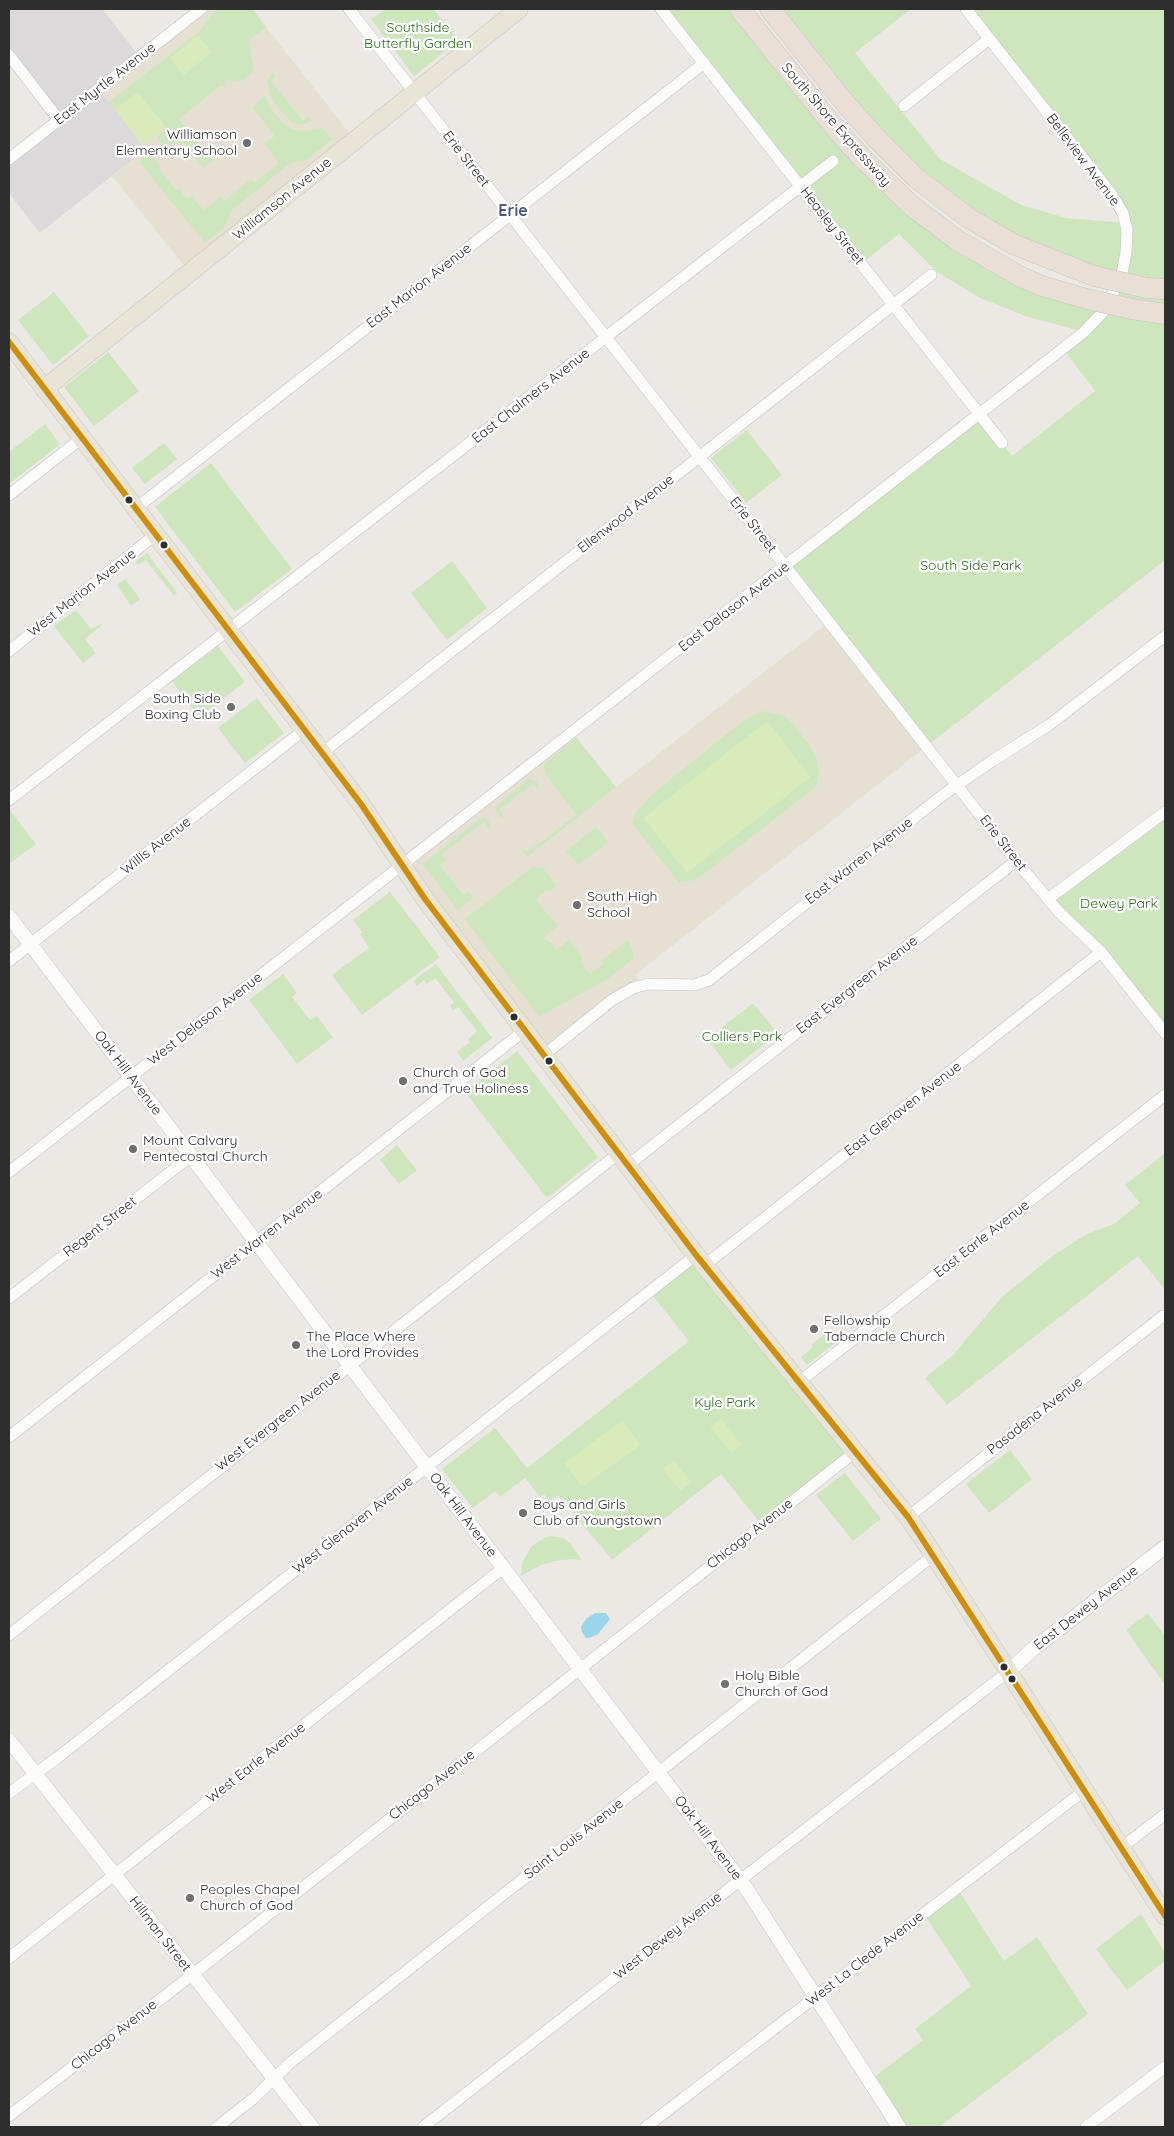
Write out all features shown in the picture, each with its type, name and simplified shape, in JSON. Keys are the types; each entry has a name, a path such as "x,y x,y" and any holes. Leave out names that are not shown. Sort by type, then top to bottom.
{"highway":[{"name":"South Shore Expressway","path":"740,9 786,69 846,141 913,207 957,240 1021,277 1042,286 1132,310 1165,314"},
{"name":"South Shore Expressway","path":"770,9 844,102 878,140 916,178 961,213 1033,252 1094,276 1156,288"}],"main road":[{"name":"Williamson Avenue","path":"44,389 519,9"},
{"path":"9,342 361,804 425,899 544,1055 701,1260 908,1517 1165,1916"}],"street":[{"name":"East Myrtle Avenue","path":"9,159 201,9"},
{"name":"Erie Street","path":"349,9 1016,861 1048,899 1101,952 1165,1033"},
{"name":"Heasley Street","path":"660,9 1002,443"},
{"name":"Belleview Avenue","path":"966,9 1112,195 1121,208 1126,223 1127,239 1122,274 1105,310 1084,332 1066,347"},
{"path":"904,106 989,39"},
{"path":"9,54 59,120"},
{"name":"East Marion Avenue","path":"135,509 704,64"},
{"name":"East Chalmers Avenue","path":"9,800 833,161"},
{"name":"Ellenwood Avenue","path":"322,753 931,275"},
{"name":"East Delason Avenue","path":"402,866 1066,347"},
{"path":"9,495 82,438"},
{"name":"West Marion Avenue","path":"9,650 155,535"},
{"name":"East Warren Avenue","path":"544,1055 612,1000 633,988 648,984 694,985 709,980 957,785 1050,725 1165,636"},
{"name":"Willis Avenue","path":"9,961 304,730"},
{"path":"1048,899 1165,812"},
{"name":"East Evergreen Avenue","path":"624,1159 1016,861"},
{"name":"West Delason Avenue","path":"9,1172 402,866"},
{"name":"Oak Hill Avenue","path":"9,916 740,1880 899,2127"},
{"name":"East Glenaven Avenue","path":"701,1260 1101,952"},
{"name":"West Warren Avenue","path":"9,1437 525,1030"},
{"name":"East Earle Avenue","path":"799,1382 1165,1095"},
{"name":"Regent Street","path":"9,1298 191,1156"},
{"name":"West Evergreen Avenue","path":"9,1634 350,1365 624,1159"},
{"name":"West Glenaven Avenue","path":"9,1793 36,1774 427,1467 701,1260"},
{"name":"Pasadena Avenue","path":"908,1517 1163,1316"},
{"name":"Chicago Avenue","path":"9,2116 855,1452"},
{"name":"East Dewey Avenue","path":"1009,1672 1033,1649 1165,1547"},
{"name":"Saint Louis Avenue","path":"217,2127 254,2098 292,2062 934,1555"},
{"name":"West Earle Avenue","path":"9,1958 504,1568"},
{"name":"West Dewey Avenue","path":"423,2127 1009,1672"},
{"name":"Hillman Street","path":"9,1740 312,2127"},
{"name":"West La Clede Avenue","path":"646,2127 1085,1790"},
{"path":"1122,1848 1165,1814"},
{"path":"1086,2127 1165,2067"}],"shaded area":[{"path":"9,9 102,9 140,57 99,89 146,149 40,233 9,193 9,159 59,120 9,55"},
{"name":"Williamson Elementary School","path":"201,9 252,9 355,140 190,273 112,176 146,149 99,89"},
{"path":"829,622 927,746 635,975 642,985 544,1055 402,866 573,733 616,787"}],"green space":[{"path":"218,9 252,9 266,27 248,41 254,71 242,81 225,80 225,87 220,86 179,119 213,160 204,168 183,142 178,145 175,142 168,148 163,144 157,137 167,129 138,92 115,110 109,102 200,31 211,15"},
{"name":"Southside Butterfly Garden","path":"386,9 433,9 459,40 414,76 371,19"},
{"name":"South Side Park","path":"661,9 740,9 786,69 957,240 1108,304 1118,281 950,205 771,9 911,9 855,53 940,159 1021,205 1066,218 1125,223 966,9 1165,9 1165,560 927,746 786,566 979,414 1012,456 1095,391 1063,349 1084,332 1028,317 980,298 937,272 899,234 861,264"},
{"path":"198,35 212,52 184,75 170,58"},
{"path":"273,72 276,76 271,81 303,121 309,117 312,120 308,123 301,125 293,124 274,103 267,80"},
{"path":"138,92 166,127 143,145 115,110"},
{"path":"265,96 270,108 291,129 305,131 322,128 333,139 305,161 288,165 232,210 224,228 205,243 139,162 150,153 160,166 158,168 176,191 179,189 187,199 191,196 203,210 220,197 224,201 251,179 254,183 279,163 264,144 275,136 252,107"},
{"path":"54,292 89,336 53,365 18,320"},
{"path":"108,352 139,391 94,426 64,387"},
{"path":"45,424 60,444 9,484 9,452"},
{"path":"747,430 782,475 746,503 711,458"},
{"path":"164,443 177,459 145,484 132,468"},
{"path":"211,463 292,569 235,612 155,507"},
{"path":"147,553 177,593 174,596 146,560 138,565 135,562"},
{"path":"452,561 487,608 447,640 411,593"},
{"path":"125,579 140,599 131,606 117,585"},
{"path":"76,610 91,629 102,625 85,639 96,653 83,663 54,626"},
{"path":"218,646 245,682 199,717 172,681"},
{"path":"257,698 284,733 245,763 218,728"},
{"path":"762,711 783,715 792,723 810,746 817,759 819,770 817,786 704,874 694,880 679,883 632,823 635,814 650,796 744,720"},
{"path":"767,721 811,777 687,873 643,818"},
{"path":"576,738 616,787 527,857 521,848 528,852 576,815 546,775 543,765"},
{"path":"529,779 537,782 540,789 533,784 499,810 504,817 500,817 495,807"},
{"path":"9,809 36,844 9,864"},
{"name":"Dewey Park","path":"1165,812 1165,1033 1048,899"},
{"path":"481,818 487,819 491,826 489,828 484,822 442,854 446,860 440,865 463,895 469,891 473,898 458,910 422,864"},
{"path":"596,827 608,842 578,865 566,851"},
{"path":"533,867 543,868 557,886 549,892 547,890 535,899 558,926 543,938 553,944 556,950 569,940 583,958 580,961 590,974 603,964 601,961 628,940 634,954 633,959 606,980 539,1017 465,919"},
{"path":"390,892 440,957 362,1015 332,975 369,948 360,934 362,932 353,920"},
{"path":"436,964 492,1038 463,1061 457,1052 470,1042 468,1039 477,1031 458,1007 453,1010 450,1006 454,1002 435,978 427,984 424,980 417,986 413,981"},
{"path":"283,974 297,993 292,997 310,1020 317,1016 333,1037 297,1064 249,1000"},
{"name":"Colliers Park","path":"753,1003 778,1034 731,1070 707,1039"},
{"path":"517,1051 598,1157 547,1198 465,1092"},
{"path":"397,1145 417,1170 399,1184 380,1160"},
{"path":"1165,1153 1165,1290 1138,1256 947,1405 925,1378 953,1355 1002,1297 1051,1257 1085,1235 1114,1224 1140,1203 1125,1185"},
{"name":"Kyle Park","path":"696,1255 855,1452 762,1525 721,1474 612,1560 558,1495 550,1502 544,1494 540,1497 525,1478 500,1497 495,1491 473,1508 442,1469 495,1428 527,1468 689,1341 649,1291"},
{"path":"835,1331 841,1338 807,1365 801,1357 813,1347 811,1345 826,1333 829,1336"},
{"path":"721,1418 742,1445 731,1453 710,1427"},
{"path":"623,1420 641,1445 582,1487 564,1463"},
{"path":"1010,1450 1032,1479 989,1513 966,1484"},
{"path":"674,1460 692,1482 680,1491 663,1469"},
{"path":"845,1473 881,1519 853,1541 816,1495"},
{"path":"551,1536 563,1538 571,1544 582,1560 555,1561 541,1565 521,1576 522,1563 531,1547 544,1538"},
{"path":"1148,1613 1165,1636 1165,1685 1126,1630"},
{"path":"957,1888 1004,1961 1037,1937 1088,2014 939,2127 899,2127 869,2081 923,2040 915,2029 971,1986 924,1914"},
{"path":"1141,1914 1165,1953 1165,1961 1127,1990 1096,1949"}],"water":[{"path":"595,1613 606,1613 610,1619 598,1634 586,1638 581,1627 586,1619"}],"transit line":[{"path":"9,342 361,804 425,899 696,1255 908,1517 1165,1916"}],"place":[{"name":"Williamson Elementary School","path":"247,143"},
{"name":"South Side Boxing Club","path":"231,707"},
{"name":"South High School","path":"577,905"},
{"name":"Church of God and True Holiness","path":"403,1081"},
{"name":"Mount Calvary Pentecostal Church","path":"133,1149"},
{"name":"Fellowship Tabernacle Church","path":"814,1329"},
{"name":"The Place Where the Lord Provides","path":"296,1345"},
{"name":"Boys and Girls Club of Youngstown","path":"523,1513"},
{"name":"Holy Bible Church of God","path":"725,1684"},
{"name":"Peoples Chapel Church of God","path":"190,1898"}],"district":[{"name":"Erie","path":"513,211"}]}
